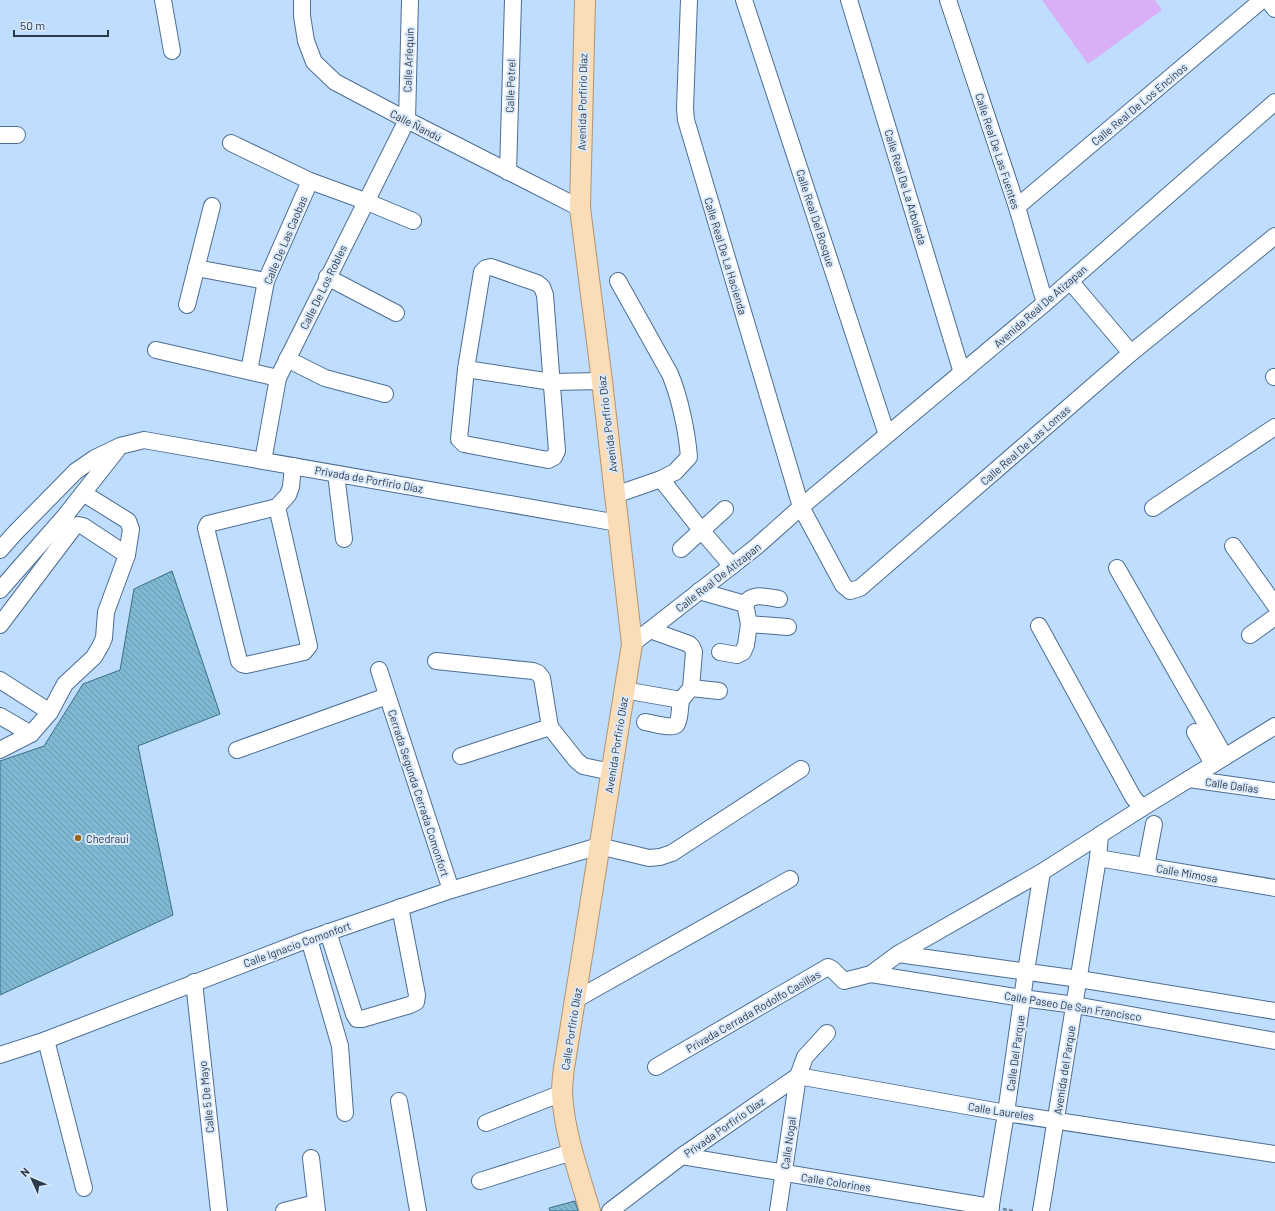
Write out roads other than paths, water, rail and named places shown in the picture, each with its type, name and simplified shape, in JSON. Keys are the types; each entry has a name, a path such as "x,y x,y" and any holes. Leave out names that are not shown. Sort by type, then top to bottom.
{"main road":[{"name":"Avenida Porfirio Díaz","path":"584,0 580,208 602,381 632,644 599,846"},
{"name":"Calle Porfirio Díaz","path":"590,1211 572,1152 562,1093 564,1068 599,846"}],"street":[{"path":"163,0 172,51"},
{"name":"Calle Ñandú","path":"302,0 302,16 306,41 314,62 335,82 580,208"},
{"name":"Calle Arlequín","path":"407,120 410,0"},
{"name":"Calle Petrel","path":"508,172 513,0"},
{"name":"Calle Real De La Hacienda","path":"689,0 685,108 686,120 801,507"},
{"name":"Calle Real Del Bosque","path":"744,0 887,435"},
{"name":"Calle Real De La Arboleda","path":"849,0 962,373"},
{"name":"Calle Real De Las Fuentes","path":"948,0 1017,207 1045,303"},
{"name":"Calle Real De Los Encinos","path":"1017,207 1262,0"},
{"path":"1268,0 1275,8"},
{"name":"Avenida Real De Atizapan","path":"801,507 1045,303 1275,102"},
{"name":"Calle De Los Robles","path":"263,461 278,378 365,201 407,120"},
{"path":"0,135 17,135"},
{"path":"231,143 310,181 365,201 412,221"},
{"name":"Calle De Las Caobas","path":"249,371 266,281 310,181"},
{"path":"187,305 212,206"},
{"name":"Calle Real De Las Lomas","path":"801,507 843,585 850,591 860,588 1131,353 1275,236"},
{"path":"492,267 537,283 542,287 545,295 552,382 557,451 554,457 548,460 464,444 459,439 466,369 482,272 486,268 492,267"},
{"path":"196,268 266,281"},
{"path":"327,277 396,313"},
{"path":"615,495 661,479 676,472 689,457 676,387 618,281"},
{"path":"1070,281 1131,353"},
{"path":"156,350 278,378"},
{"path":"287,359 325,378 385,394"},
{"path":"466,369 552,382 602,381"},
{"path":"1153,508 1275,427"},
{"name":"Privada de Porfirio Díaz","path":"0,550 76,471 95,458 120,446 144,440 618,523"},
{"path":"0,590 65,516 82,492 120,446"},
{"path":"277,507 309,646 304,652 242,664 239,661 206,525 277,507 288,495 291,487 293,466"},
{"path":"336,474 344,538"},
{"path":"661,479 701,530 732,566"},
{"path":"0,750 31,734 50,712 65,684 94,657 104,638 106,612 127,555 131,529 128,521 82,492"},
{"path":"48,499 57,498 62,501 65,506 65,516"},
{"name":"Calle Real De Atizapan","path":"632,644 756,547 801,507"},
{"path":"681,548 725,509"},
{"path":"0,625 74,527 78,525 83,526 127,555"},
{"path":"1233,546 1275,605"},
{"path":"1117,568 1219,761"},
{"path":"699,591 745,604"},
{"path":"720,652 737,655 743,652 746,645 749,624 745,604 748,599 753,596 779,599"},
{"path":"1250,635 1275,617"},
{"path":"749,624 788,627"},
{"path":"1039,626 1133,797 1142,808"},
{"path":"645,722 672,727 676,725 686,694 694,652 689,644 650,630"},
{"path":"436,661 533,671 538,673 542,678 550,727 576,760 583,766 611,772"},
{"name":"Cerrada Segunda Cerrada Comonfort","path":"379,670 451,890"},
{"path":"0,680 50,712"},
{"path":"624,690 686,694 719,691"},
{"name":"Cerrada Segunda Cerrada Comonfort","path":"237,750 387,696"},
{"path":"0,716 31,734"},
{"path":"870,974 898,954 1042,872 1275,726"},
{"path":"461,756 550,727"},
{"path":"1195,732 1219,761"},
{"path":"599,846 650,858 660,857 672,853 801,769"},
{"name":"Calle Dalias","path":"1189,779 1275,791"},
{"path":"1146,866 1154,824"},
{"name":"Avenida del Parque","path":"1041,1211 1075,1005 1098,858 1100,835"},
{"name":"Calle Ignacio Comonfort","path":"0,1055 46,1040 194,982 328,932 451,890 599,846"},
{"name":"Calle Mimosa","path":"1098,858 1275,888"},
{"name":"Calle Del Parque","path":"990,1209 1042,872"},
{"path":"575,1000 790,879"},
{"path":"328,932 356,1019 362,1019 410,1005 416,1002 417,996 400,907"},
{"path":"309,939 340,1046 345,1113"},
{"path":"898,954 1079,979 1275,1011"},
{"name":"Privada Cerrada Rodolfo Casillas","path":"656,1066 828,967 844,981 870,974"},
{"name":"Calle Paseo De San Francisco","path":"870,974 1075,1005 1275,1041"},
{"name":"Calle 5 De Mayo","path":"194,982 218,1211"},
{"path":"798,1076 805,1057 827,1033"},
{"path":"46,1040 84,1188"},
{"name":"Calle Laureles","path":"798,1076 1006,1112 1275,1154"},
{"name":"Privada Porfirio Díaz","path":"610,1211 682,1156 798,1076"},
{"name":"Calle Nogal","path":"778,1211 798,1076"},
{"path":"486,1123 562,1093"},
{"path":"399,1101 418,1211"},
{"path":"480,1181 572,1152"},
{"name":"Calle Colorines","path":"682,1156 990,1209"},
{"path":"284,1211 316,1207 311,1158"}],"place":[{"name":"Chedraui","path":"78,838"}]}
